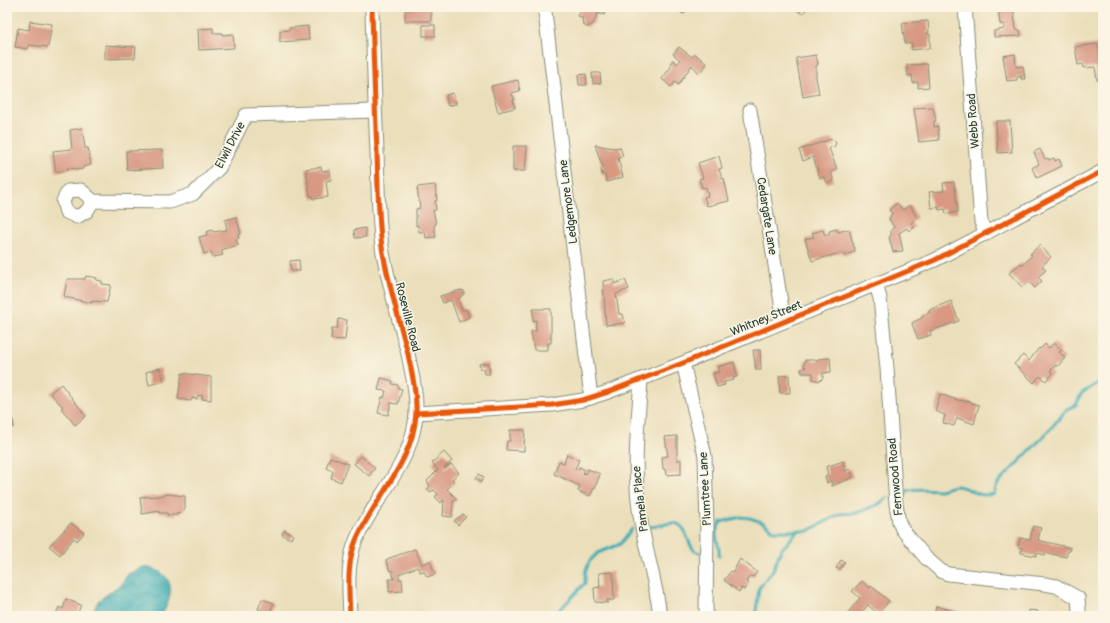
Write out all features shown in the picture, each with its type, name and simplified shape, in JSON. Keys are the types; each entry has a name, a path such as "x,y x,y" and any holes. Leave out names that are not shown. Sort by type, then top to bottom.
{"street":[{"name":"Roseville Road","path":"350,616 349,581 351,557 354,547 365,523 400,466 414,430 416,413 411,371 382,247 375,111 372,7"},
{"name":"Ledgemore Lane","path":"546,7 591,398"},
{"name":"Webb Road","path":"965,7 981,222 986,234"},
{"name":"Cedargate Lane","path":"750,110 784,321"},
{"name":"Elwil Drive","path":"93,201 170,202 193,194 219,168 246,115 375,111"},
{"name":"Whitney Street","path":"416,413 552,405 591,398 641,380 945,256 1103,171"},
{"name":"Fernwood Road","path":"876,285 880,298 886,360 896,504 902,529 926,558 941,571 948,574 1056,586 1078,598 1079,611"},
{"name":"Plumtree Lane","path":"683,363 705,456 707,541 706,616"},
{"name":"Pamela Place","path":"641,380 635,468 636,489 660,616"}],"water":[{"path":"143,567 154,569 161,573 167,578 170,584 169,599 161,616 91,616 98,601 121,584 128,574"}],"building":[{"path":"409,7 431,7 431,21 405,21 405,10 409,10"},
{"path":"583,7 608,7 604,15 598,13 593,24 587,27 583,25 582,18 578,16"},
{"path":"675,7 693,7 690,10 689,8 683,14"},
{"path":"795,7 807,7 808,8 802,14"},
{"path":"998,7 1013,7 1016,30 1020,30 1021,36 994,37 994,31 1004,29 1004,24 1000,24"},
{"path":"30,21 52,24 48,47 29,45 28,49 15,47 18,28 29,30"},
{"path":"928,21 929,32 927,32 927,34 930,34 930,48 912,50 912,43 905,44 902,23"},
{"path":"423,25 435,25 435,36 423,36"},
{"path":"308,26 309,40 280,42 280,31 289,30 289,28"},
{"path":"213,28 213,33 222,33 222,35 233,34 234,48 199,50 198,29"},
{"path":"1098,44 1101,64 1103,64 1103,84 1100,85 1099,80 1097,80 1095,67 1084,68 1083,64 1078,65 1075,47"},
{"path":"105,45 136,47 135,58 105,59"},
{"path":"679,47 692,57 695,54 707,64 699,73 692,65 678,85 675,82 671,87 662,79 671,67 669,65 673,60 677,64 680,60 673,54"},
{"path":"1015,54 1016,67 1023,66 1025,79 1021,79 1021,76 1017,77 1017,80 1007,81 1003,56"},
{"path":"816,55 818,64 816,66 816,77 819,94 803,97 796,58"},
{"path":"927,64 929,87 918,88 918,82 913,83 912,75 908,76 907,65"},
{"path":"592,73 600,73 601,83 593,84"},
{"path":"586,74 587,85 579,85 578,75"},
{"path":"518,80 520,91 511,93 515,100 513,100 515,108 498,112 491,86"},
{"path":"453,93 456,104 448,106 446,95"},
{"path":"933,107 936,121 934,121 934,127 938,126 939,140 919,142 914,108"},
{"path":"996,121 1010,121 1012,152 998,153"},
{"path":"82,128 85,148 88,148 91,165 83,167 83,169 76,170 67,168 68,170 56,172 53,151 72,149 70,130"},
{"path":"831,139 836,143 834,147 829,148 837,169 831,172 834,181 827,183 824,177 820,178 813,157 803,161 799,150"},
{"path":"595,145 614,148 620,147 623,156 618,158 623,177 607,182 605,175 602,175 601,169 603,168"},
{"path":"513,146 527,146 525,171 513,171"},
{"path":"1040,149 1045,159 1048,158 1049,160 1054,158 1055,161 1059,159 1062,166 1037,178 1032,168 1039,164 1034,152"},
{"path":"162,150 163,168 127,170 126,151"},
{"path":"719,156 722,168 719,169 722,179 724,178 729,201 707,206 704,197 708,196 706,187 702,188 699,179 703,178 698,163"},
{"path":"321,167 322,171 330,170 331,180 326,181 328,197 313,199 312,196 310,196 306,169"},
{"path":"954,182 958,212 946,214 945,209 939,210 938,207 931,208 929,192 944,191 943,183"},
{"path":"435,185 437,201 435,201 436,210 433,210 436,224 434,226 436,237 426,238 425,232 419,232 418,225 416,226 416,209 420,208 417,187"},
{"path":"897,203 903,210 908,206 911,206 917,218 911,223 915,227 909,231 907,228 899,233 903,251 893,252 889,237 891,236 891,230 894,227 889,219 892,213 889,210"},
{"path":"236,217 241,234 238,235 239,238 236,239 238,245 221,250 223,255 213,257 211,252 204,254 199,237 207,235 206,232 212,230 213,232 227,230 225,220"},
{"path":"365,228 366,237 355,238 354,230"},
{"path":"837,229 838,232 849,229 855,251 844,256 843,252 812,261 805,239 814,237 812,233 823,230 825,236 830,234 829,231"},
{"path":"1040,245 1051,257 1042,266 1046,270 1038,277 1042,281 1035,288 1029,282 1022,287 1009,273 1021,263 1023,265 1032,255 1030,254"},
{"path":"299,260 300,271 291,271 290,261"},
{"path":"86,276 97,278 96,280 102,281 102,284 111,285 107,302 92,301 92,303 64,297 67,279 85,279"},
{"path":"614,279 614,284 625,280 629,289 616,294 619,314 623,314 625,323 606,325 603,281"},
{"path":"461,290 464,291 464,294 458,299 462,310 466,309 469,317 459,322 451,300 443,303 440,296"},
{"path":"951,301 959,321 930,331 931,335 918,339 912,324 913,322 930,312 929,310"},
{"path":"533,309 551,309 551,343 548,343 548,350 534,350 531,331 536,331 536,320 533,321"},
{"path":"338,319 347,320 345,340 331,339 332,328 337,328"},
{"path":"1054,343 1062,350 1059,352 1065,358 1057,367 1056,365 1050,371 1053,373 1046,381 1040,376 1034,383 1014,364 1023,355 1029,361 1039,348 1040,349 1045,344 1049,348"},
{"path":"753,350 760,350 761,370 756,370"},
{"path":"830,358 831,372 823,373 823,378 820,381 813,379 813,373 802,373 801,369 806,367 804,366 805,360"},
{"path":"734,362 737,377 733,378 734,380 724,382 725,385 717,387 713,373 719,372 717,367"},
{"path":"489,363 490,374 485,374 484,369 480,369 479,364"},
{"path":"160,368 164,381 149,385 146,372"},
{"path":"182,373 211,377 211,400 202,399 203,396 198,395 197,399 192,398 191,401 178,399"},
{"path":"789,375 790,393 780,393 779,376"},
{"path":"381,378 393,381 392,384 398,385 398,388 402,389 398,404 391,403 388,415 378,413 382,397 384,398 386,391 378,390"},
{"path":"61,384 86,416 75,425 61,408 63,407 50,393"},
{"path":"940,394 979,405 974,424 957,418 954,426 943,423 945,415 935,411"},
{"path":"7,420 13,420 14,427 7,428"},
{"path":"510,430 525,430 524,451 506,450 507,441 510,441"},
{"path":"677,436 677,460 681,460 681,474 666,475 665,469 663,469 662,457 668,456 665,437"},
{"path":"444,452 452,461 444,468 445,469 451,464 459,473 452,479 455,482 447,489 457,499 453,502 452,517 443,516 444,500 441,503 435,497 438,494 434,490 431,492 427,489 430,486 427,481 438,470 432,463"},
{"path":"567,454 579,460 575,469 578,470 579,467 585,470 583,473 585,474 588,469 600,474 595,488 590,496 578,491 580,486 554,474 559,461 564,463"},
{"path":"361,456 375,468 369,476 354,464"},
{"path":"330,457 348,464 341,482 331,478 333,471 326,468"},
{"path":"843,461 845,471 850,469 853,477 832,486 831,481 827,483 825,476 828,475 826,467"},
{"path":"479,474 484,477 481,482 476,478"},
{"path":"167,494 185,496 185,509 180,514 177,513 177,515 167,515 167,513 159,513 159,511 142,514 140,497"},
{"path":"463,514 466,517 458,525 454,521"},
{"path":"71,523 84,533 77,541 74,538 60,555 49,546"},
{"path":"1033,526 1041,528 1038,540 1071,548 1066,557 1046,553 1045,555 1037,553 1036,556 1021,553 1022,548 1018,547 1020,538 1030,540"},
{"path":"284,530 293,534 291,539 282,535"},
{"path":"415,549 422,564 430,561 435,574 427,577 424,571 420,572 417,567 399,574 399,579 402,579 403,591 389,592 389,579 394,579 392,570 390,571 386,561 387,559"},
{"path":"740,559 757,572 753,577 750,576 746,582 749,583 744,590 741,588 739,592 724,580 731,571 733,572"},
{"path":"841,560 845,562 840,570 836,568"},
{"path":"613,572 614,600 607,600 608,603 595,602 594,588 600,587 599,573"},
{"path":"862,581 870,588 871,586 889,601 878,614 868,605 862,612 864,613 862,616 845,616 860,598 852,591"},
{"path":"66,599 81,605 77,615 55,616 59,607 63,609"},
{"path":"262,599 274,603 269,614 258,609"},
{"path":"936,606 973,616 934,616"},
{"path":"1029,610 1038,611 1037,614 1048,612 1048,615 1051,616 1029,616"},
{"path":"1054,612 1066,613 1066,616 1054,616"}],"waterway":[{"path":"903,495 908,490 940,490 956,486 963,487 983,495 994,494 997,484 1046,434 1067,409 1076,405 1082,393 1103,380"},
{"path":"719,556 719,546 716,532 721,522 741,517 750,518 764,523 774,531 808,531 840,514 857,513 879,504 888,497"},
{"path":"648,527 672,523 677,524 684,530 692,548 695,551 704,553"},
{"path":"554,616 585,583 585,573 589,562 598,553 620,544 632,529"},
{"path":"754,616 756,612 759,588 773,570 781,550 799,530"}],"cycle path":[{"path":"350,616 349,576 351,557 354,547 365,523 401,463 408,448 416,414 415,392 408,354 387,274 382,247 378,200 372,7"},
{"path":"416,413 552,405 583,400 608,392 935,260 1103,171"}]}
